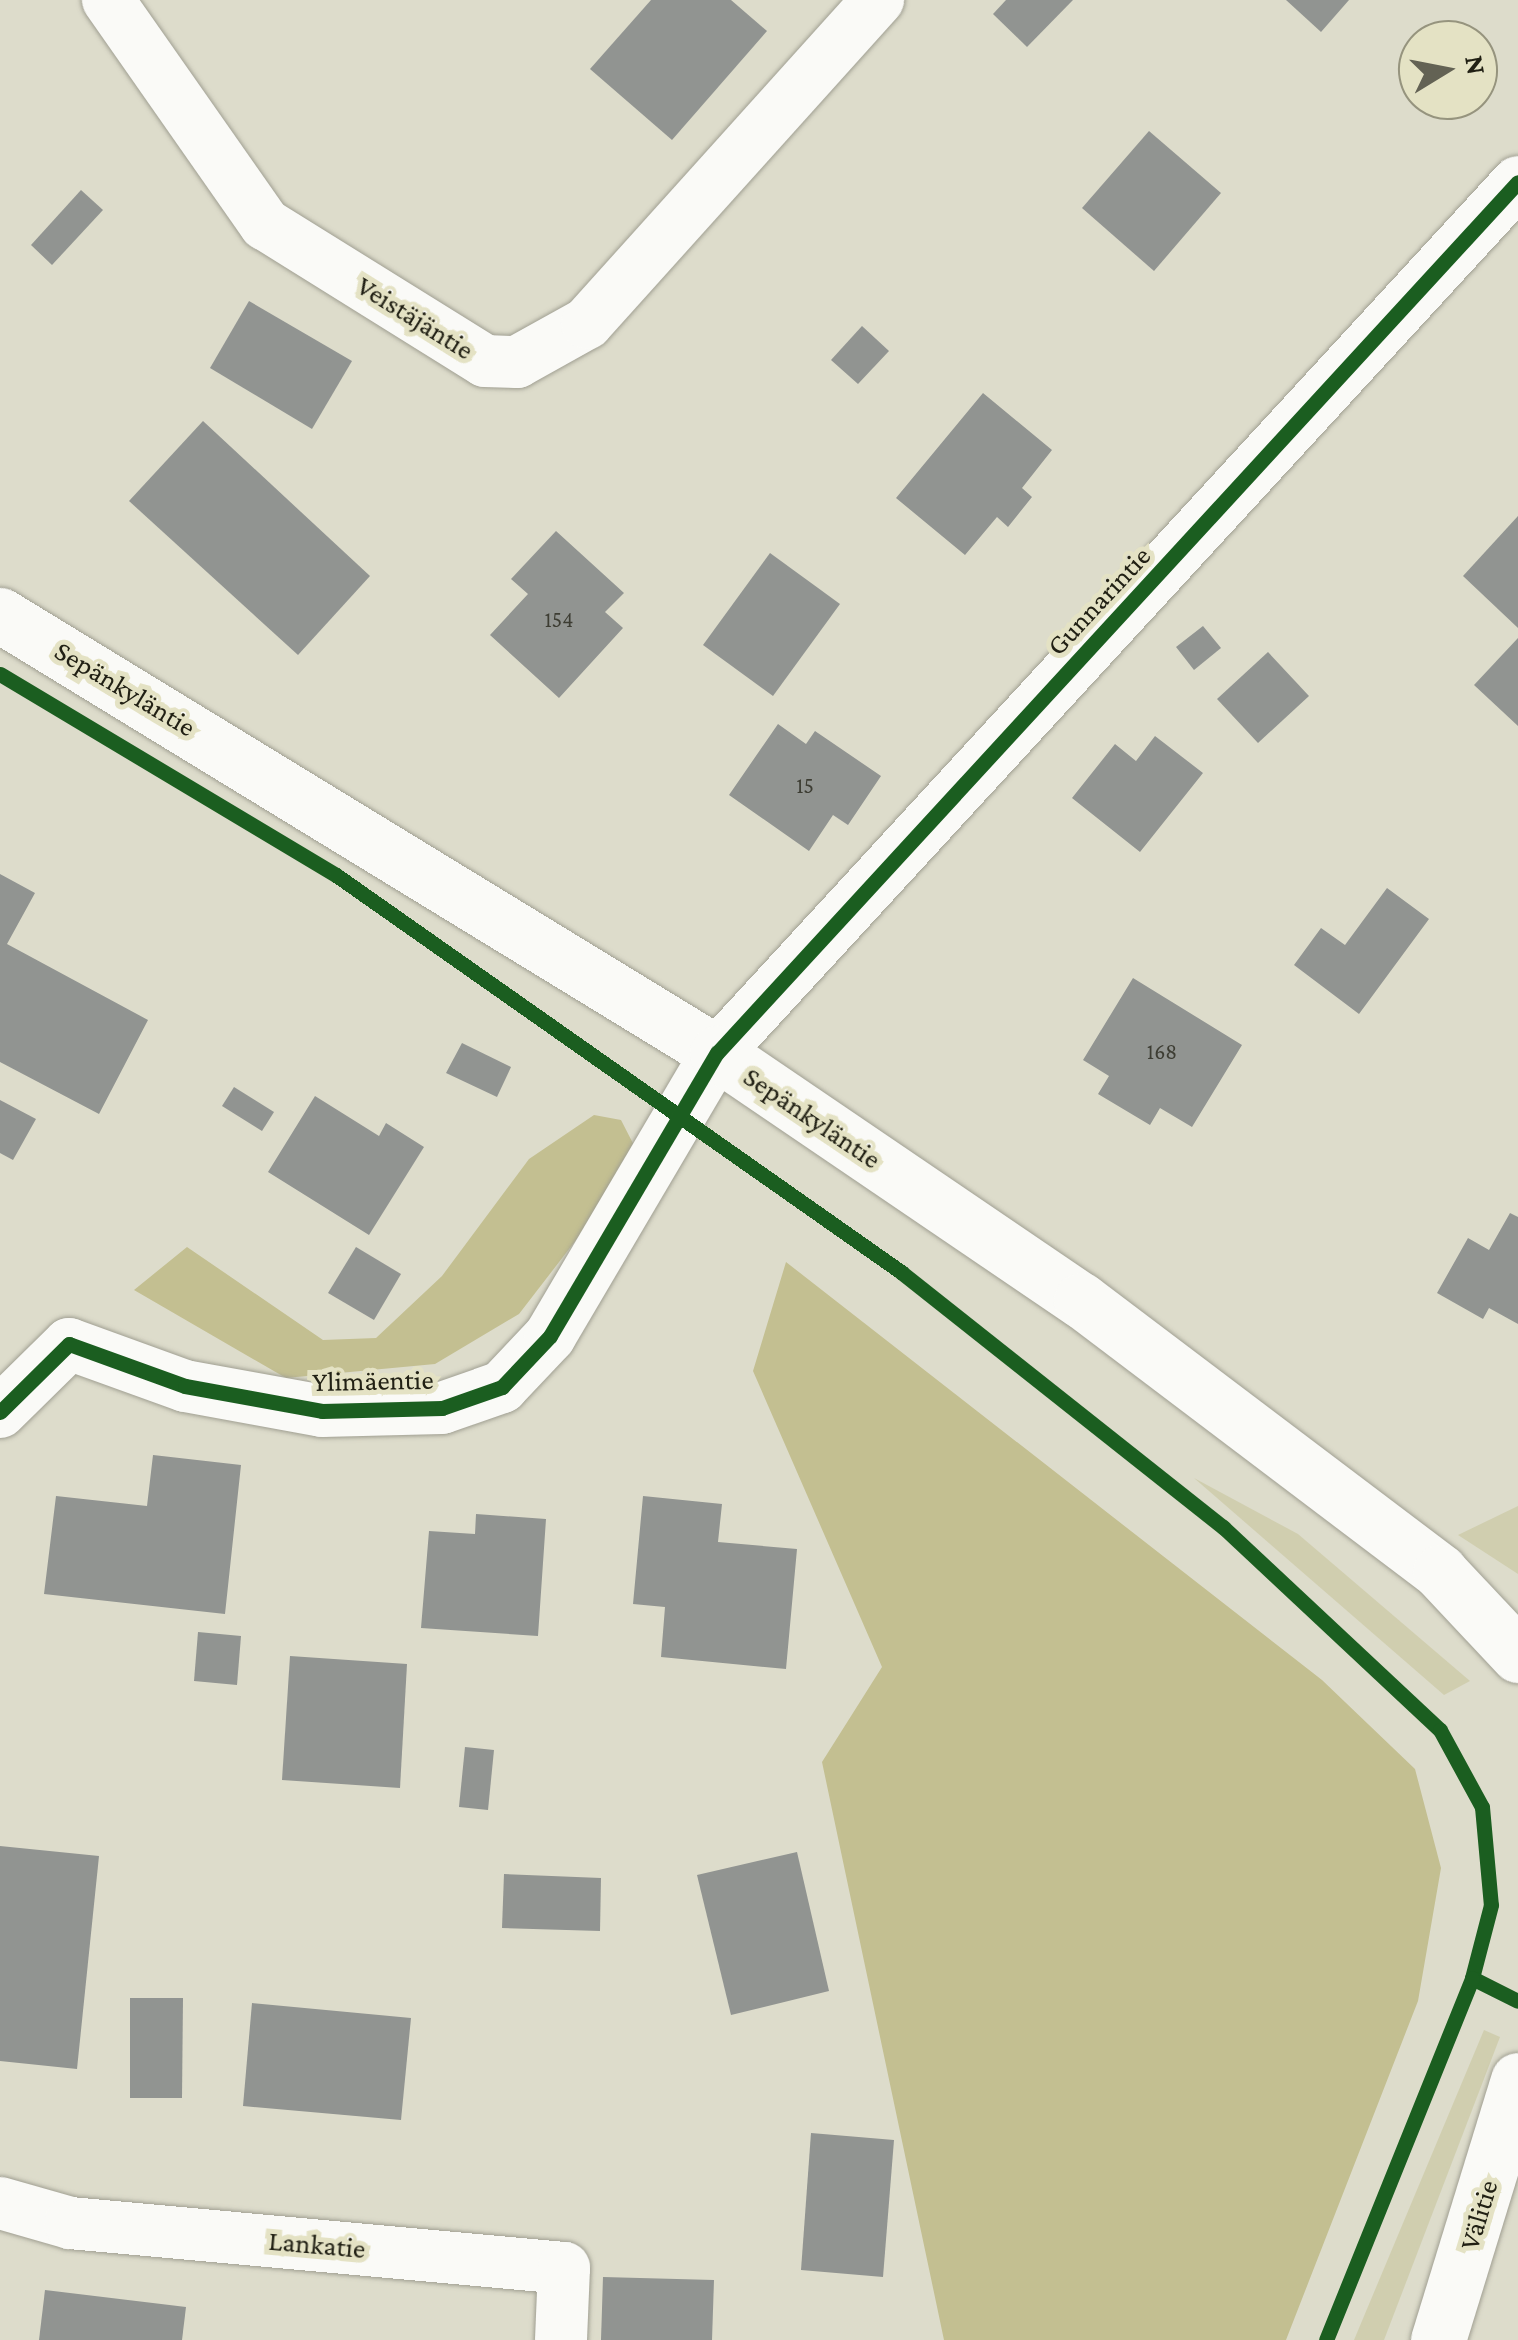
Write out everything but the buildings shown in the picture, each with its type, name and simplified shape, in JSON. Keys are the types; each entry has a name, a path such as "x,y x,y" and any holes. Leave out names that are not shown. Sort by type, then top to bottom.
{"main road":[{"name":"Sepänkyläntie","path":"0,614 717,1053 1080,1300 1440,1572 1518,1655"},
{"name":"Sepänkyläntie","path":"1440,1572 1518,1601"},
{"name":"Välitie","path":"1447,2316 1518,2080"},
{"name":"Välitie","path":"1447,2316 1518,2182"}],"street":[{"name":"Veistäjäntie","path":"108,0 265,224 485,361 517,362 587,323 878,0"},
{"name":"Gunnarintie","path":"717,1053 1518,182"},
{"name":"Ylimäentie","path":"0,1412 68,1344 185,1386 322,1411 442,1408 502,1387 550,1336 717,1053"},
{"name":"Lankatie","path":"0,2204 70,2223 564,2268 561,2340"}],"shaded area":[{"path":"594,1115 621,1120 640,1157 519,1314 435,1364 286,1378 134,1290 187,1247 323,1340 376,1338 442,1276 529,1159"},
{"path":"786,1262 1322,1680 1415,1769 1441,1868 1418,2001 1286,2340 944,2340 822,1762 882,1667 753,1371"},
{"path":"1194,1478 1298,1534 1470,1681 1444,1695"},
{"path":"1518,1506 1518,1574 1458,1535"},
{"path":"1484,2030 1500,2037 1384,2340 1354,2340"}],"cycle path":[{"path":"0,1412 69,1344 185,1386 322,1411 442,1408 502,1387 550,1336 717,1053 1518,182"},
{"path":"0,674 336,875 901,1272 1223,1527 1440,1730 1482,1807 1491,1905 1472,1978 1518,2001"},
{"path":"1326,2340 1472,1978"}]}
